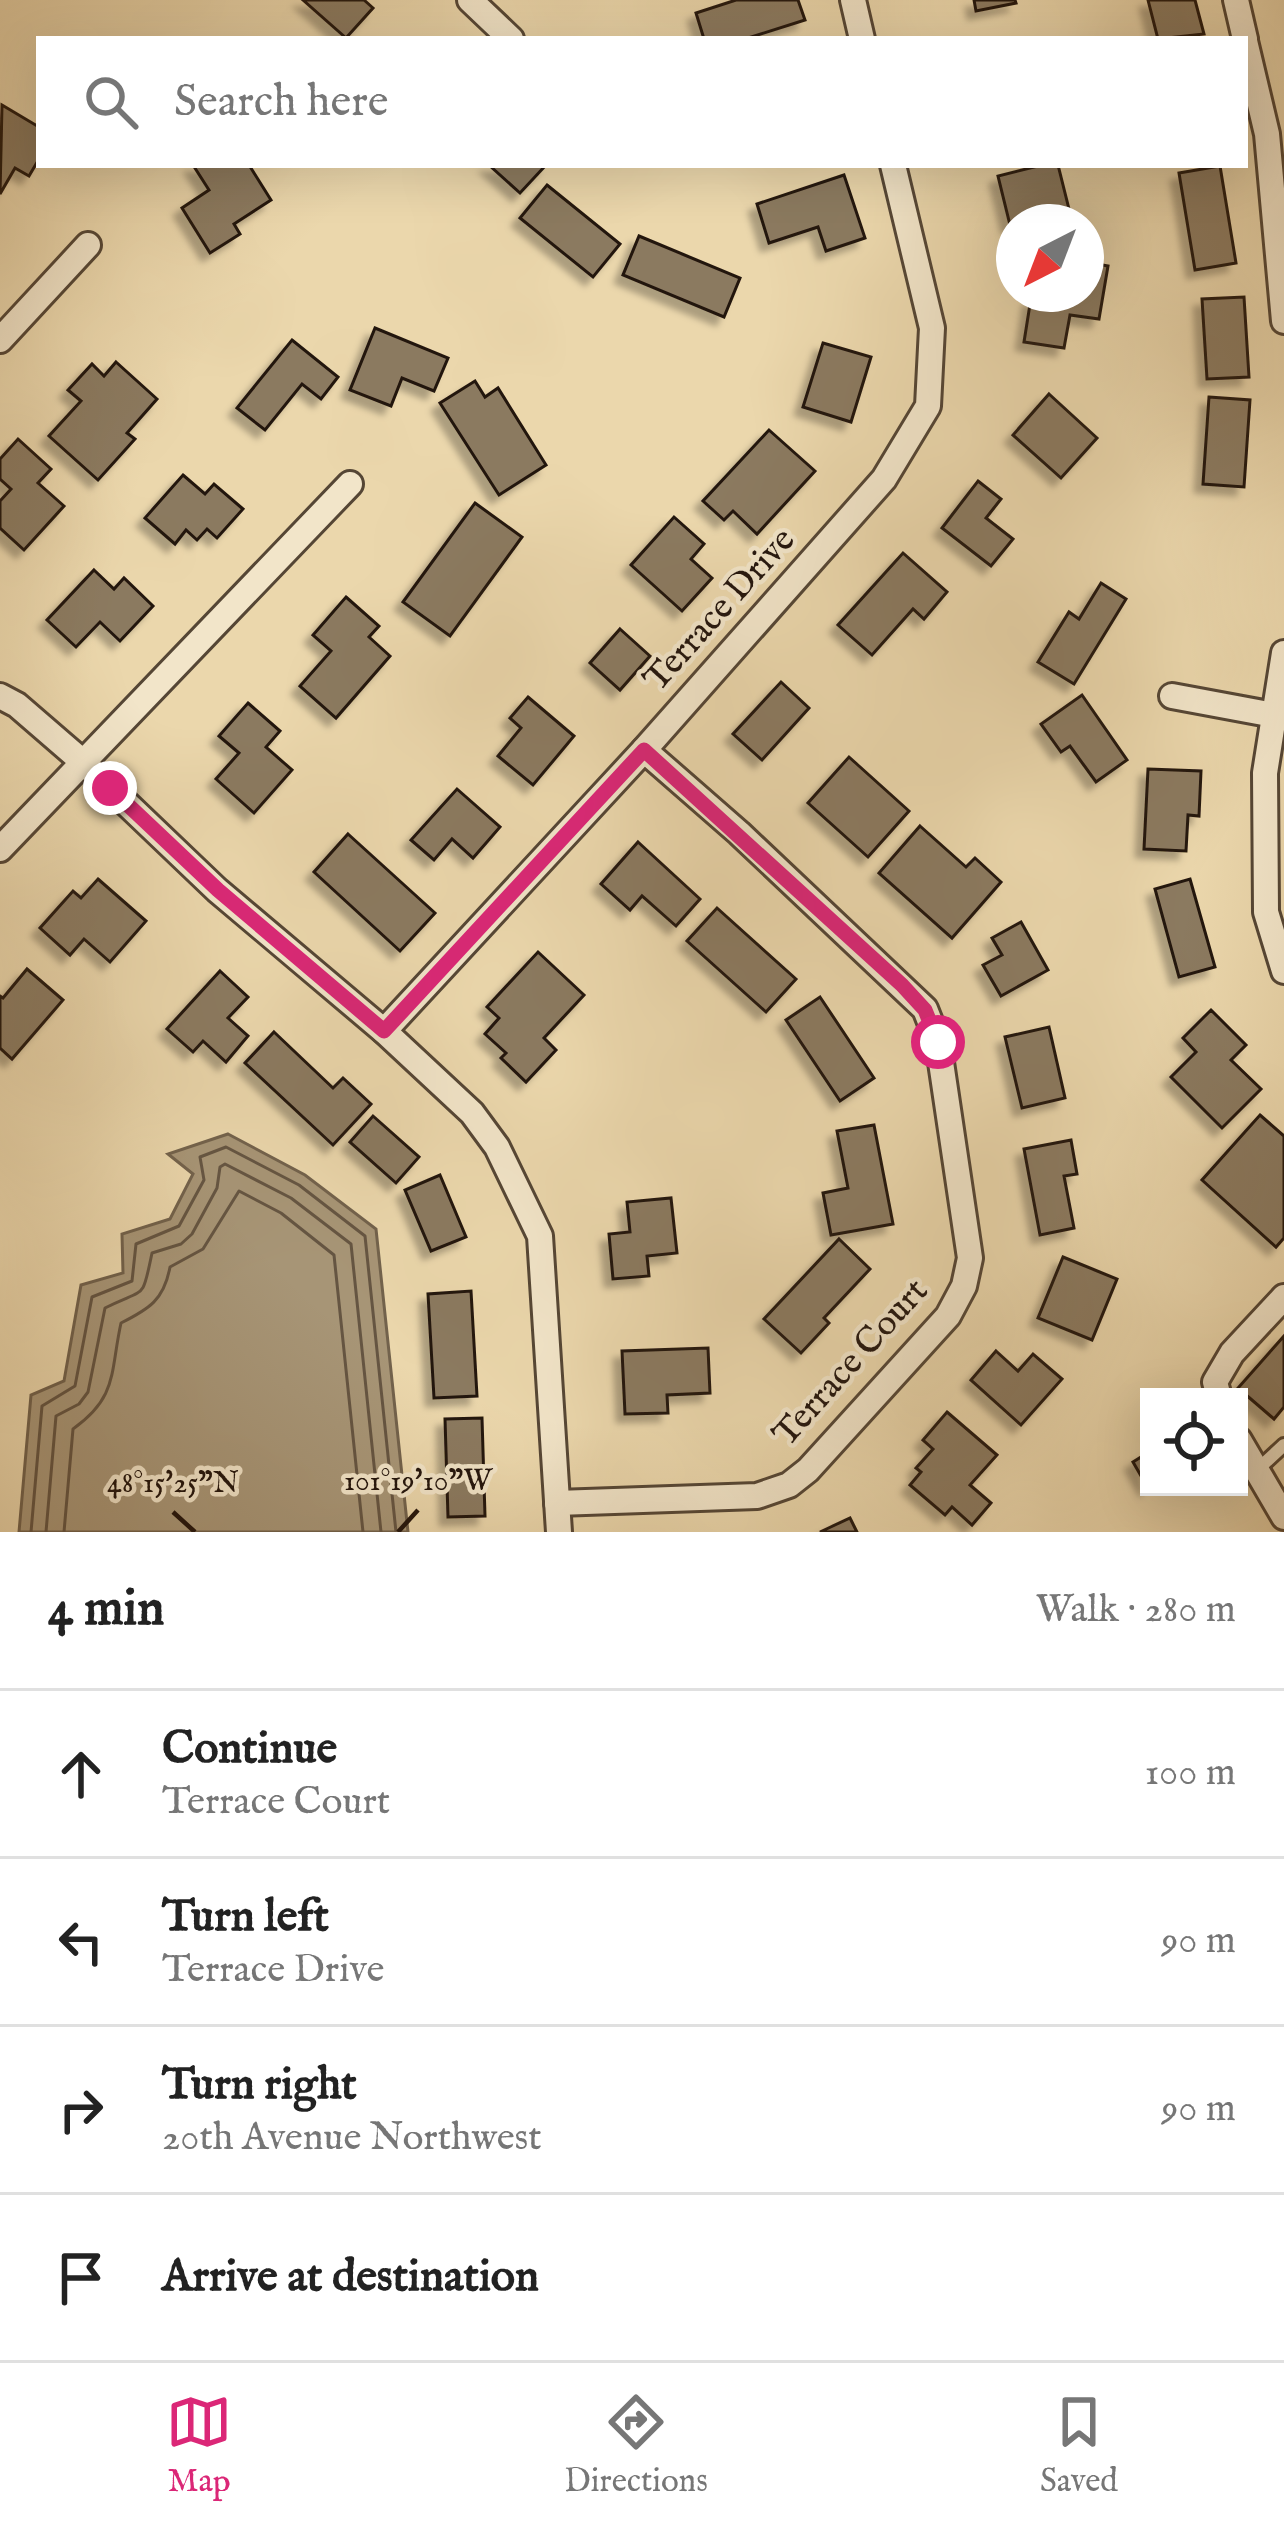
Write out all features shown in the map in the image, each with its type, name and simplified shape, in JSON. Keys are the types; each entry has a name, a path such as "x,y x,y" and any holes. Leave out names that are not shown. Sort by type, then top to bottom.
{"street":[{"path":"470,0 508,36"},
{"path":"853,0 861,36"},
{"path":"1236,0 1244,36"},
{"path":"1248,53 1267,134 1284,321"},
{"name":"Terrace Drive","path":"384,1031 644,750 884,479 928,406 932,328 894,168"},
{"path":"0,340 88,245"},
{"path":"0,849 350,484"},
{"path":"1284,653 1265,773 1266,912 1284,971"},
{"path":"0,696 83,762 218,890 384,1031 472,1113 497,1148 540,1236 559,1532"},
{"path":"1172,696 1274,715"},
{"name":"Terrace Court","path":"557,1503 758,1496 789,1485 947,1316 964,1286 970,1258 938,1042 925,1010 644,750"},
{"path":"1217,1388 1215,1382 1232,1353 1284,1297"},
{"path":"1248,1457 1284,1516"}],"lane":[{"path":"1256,1472 1284,1445"}],"water":[{"path":"228,1134 305,1175 376,1229 408,1532 19,1532 31,1395 64,1381 81,1285 123,1273 122,1234 170,1219 193,1174 168,1154"}],"building":[{"path":"303,0 364,0 373,8 344,36"},
{"path":"736,0 798,0 805,20 754,36 703,36 696,13"},
{"path":"974,0 1015,0 1016,3 976,11"},
{"path":"1148,0 1195,0 1204,34 1157,36"},
{"path":"2,105 36,125 36,164 29,176 15,168 0,194"},
{"path":"195,168 251,168 271,200 234,224 240,234 210,253 182,208 209,190"},
{"path":"492,168 543,168 520,193"},
{"path":"1030,168 1059,168 1068,204 1005,204 998,176"},
{"path":"1220,168 1236,263 1195,270 1179,173"},
{"path":"844,175 865,238 826,251 818,227 769,243 757,204"},
{"path":"547,185 620,244 593,277 520,218"},
{"path":"639,236 740,278 724,317 623,275"},
{"path":"1244,297 1249,377 1207,379 1202,299"},
{"path":"1029,312 1100,312 1099,319 1070,315 1064,348 1024,342"},
{"path":"375,328 448,358 434,391 402,378 391,406 350,390"},
{"path":"292,340 338,377 321,399 302,384 265,430 237,408"},
{"path":"823,343 871,357 851,422 803,407"},
{"path":"116,362 157,399 127,433 135,439 98,480 49,436 81,401 68,390 92,364 104,376"},
{"path":"475,381 485,397 498,388 546,465 499,495 440,403"},
{"path":"1049,394 1097,438 1061,478 1013,435"},
{"path":"1209,397 1250,400 1244,487 1203,484"},
{"path":"769,430 815,471 757,534 733,511 724,520 703,501"},
{"path":"18,439 51,469 38,483 64,506 24,550 0,528 0,501 11,489 0,479 0,459"},
{"path":"183,475 205,494 214,484 243,509 217,538 207,529 197,540 186,530 175,544 145,518"},
{"path":"978,481 1001,499 986,518 1013,539 991,566 942,528"},
{"path":"475,503 522,537 450,636 403,602"},
{"path":"674,517 704,544 691,559 712,578 682,611 631,565"},
{"path":"903,553 947,592 924,619 913,609 872,655 838,625"},
{"path":"94,570 114,589 124,578 153,606 120,641 100,622 76,647 47,620"},
{"path":"1101,583 1126,599 1074,684 1038,662 1069,612 1079,619"},
{"path":"346,597 379,626 369,637 390,656 336,718 300,686 331,651 313,635"},
{"path":"620,629 650,656 620,690 590,663"},
{"path":"781,682 809,708 762,760 733,734"},
{"path":"1082,695 1127,760 1096,782 1070,746 1061,752 1041,724"},
{"path":"528,697 574,736 533,785 498,756 521,728 510,718"},
{"path":"248,703 280,731 266,747 292,770 254,813 216,779 239,753 219,736"},
{"path":"849,757 909,811 868,857 808,803"},
{"path":"1148,769 1201,771 1199,816 1188,815 1186,851 1144,849"},
{"path":"457,789 500,827 473,858 452,839 434,860 411,840"},
{"path":"920,826 966,867 975,858 1001,882 952,938 879,873"},
{"path":"348,834 435,913 400,951 314,872"},
{"path":"638,842 700,899 676,926 642,896 630,910 601,884"},
{"path":"98,879 146,921 110,962 84,939 70,955 40,928 73,891 81,898"},
{"path":"1190,879 1215,967 1179,977 1155,889"},
{"path":"717,908 796,979 766,1012 687,941"},
{"path":"1021,922 1048,970 1001,996 983,965 1002,955 992,938"},
{"path":"538,952 584,995 544,1038 556,1050 526,1082 501,1058 506,1053 485,1034 499,1018 487,1007"},
{"path":"27,969 63,1000 12,1059 0,1048 0,996"},
{"path":"220,971 248,997 228,1018 248,1036 226,1062 203,1041 193,1052 167,1029"},
{"path":"820,997 874,1078 840,1101 786,1020"},
{"path":"1211,1010 1246,1045 1231,1060 1261,1089 1222,1128 1171,1077 1196,1052 1183,1038"},
{"path":"1049,1027 1065,1098 1022,1108 1005,1037"},
{"path":"274,1032 333,1088 343,1078 371,1104 333,1145 245,1063"},
{"path":"1260,1115 1284,1136 1284,1238 1276,1247 1202,1180"},
{"path":"373,1116 419,1157 396,1183 350,1142"},
{"path":"874,1125 893,1224 831,1235 823,1193 848,1188 837,1131"},
{"path":"1071,1140 1077,1174 1064,1176 1074,1228 1040,1235 1024,1149"},
{"path":"440,1175 466,1237 431,1251 405,1190"},
{"path":"671,1198 677,1253 647,1256 649,1276 613,1279 609,1234 630,1232 627,1202"},
{"path":"839,1239 870,1269 824,1318 829,1323 801,1353 764,1319"},
{"path":"1063,1257 1117,1279 1092,1340 1038,1318"},
{"path":"471,1291 477,1396 434,1398 428,1294"},
{"path":"1284,1336 1284,1407 1274,1419 1248,1397 1248,1388 1238,1388"},
{"path":"708,1348 710,1393 667,1395 668,1413 625,1414 622,1351"},
{"path":"996,1351 1018,1371 1033,1354 1062,1379 1021,1425 971,1380"},
{"path":"947,1412 997,1455 970,1485 991,1503 972,1525 952,1507 945,1515 910,1485 921,1472 916,1468 933,1449 923,1440"},
{"path":"482,1418 485,1516 448,1517 445,1419"},
{"path":"850,1518 857,1532 820,1532"}],"route":[{"path":"110,788 218,890 384,1031 644,750 902,985 925,1010 938,1042"}]}
